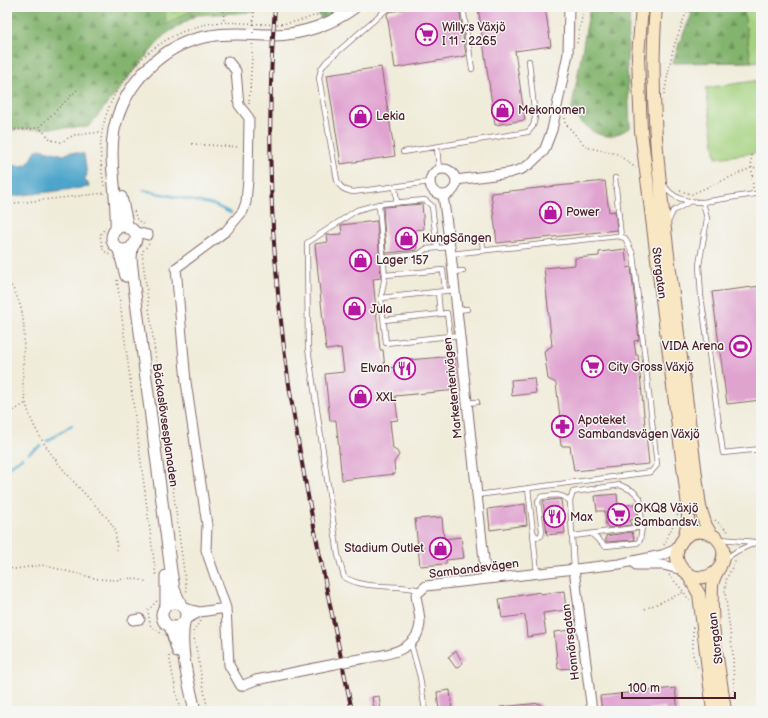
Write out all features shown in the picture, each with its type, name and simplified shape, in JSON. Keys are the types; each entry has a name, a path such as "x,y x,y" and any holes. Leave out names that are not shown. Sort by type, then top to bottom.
{"main road":[{"name":"Storgatan","path":"642,7 638,56 641,130 688,506 688,520 677,558 696,586 699,597 713,711"},
{"name":"Storgatan","path":"656,7 652,55 653,98 658,172 700,507 706,526 723,550 721,564 712,581 712,611 729,707"},
{"path":"682,541 697,532 714,536"},
{"path":"686,573 697,578 705,577 713,574 721,564"}],"street":[{"path":"148,235 122,227 112,226 112,142 120,110 129,92 142,73 160,57 186,43 209,36 275,35 302,31 325,24 355,7"},
{"path":"456,180 509,173 522,169 544,151 552,130 568,54 569,7"},
{"path":"228,61 236,71 239,105 249,118 248,180 246,202 243,211 226,231 176,268 186,382 207,525 206,550 226,608 229,665 241,686 256,680 395,651 411,644"},
{"path":"113,170 131,230"},
{"path":"439,170 448,170 456,180 453,191 443,195 435,193 430,182 433,174 439,170"},
{"name":"Marketenterivägen","path":"443,195 453,272 486,578"},
{"name":"Bäckaslövsesplanaden","path":"112,226 112,241 128,287 165,570 166,606 163,611 163,617 165,623 170,626 179,656 190,711"},
{"name":"Bäckaslövsesplanaden","path":"131,230 135,239 132,246 131,259 134,286 171,571 174,589 184,610 183,648 195,711"},
{"path":"117,254 132,246"},
{"name":"Sambandsvägen","path":"411,644 420,623 416,595 426,586 619,564 662,556 672,551 682,541"},
{"name":"Sambandsvägen","path":"619,564 663,565 686,573"},
{"name":"Honnörsgatan","path":"574,569 592,711"},
{"path":"166,606 172,603 184,610 200,612 226,608"},
{"path":"170,626 176,627 184,610"}],"lane":[{"path":"389,7 326,62 321,69 319,78 336,176 339,186 345,190 353,192 430,182"},
{"path":"463,7 472,69"},
{"path":"403,152 501,138 531,130 535,118 529,61"},
{"path":"437,147 439,170"},
{"path":"658,172 670,193 689,202 703,202 761,193"},
{"path":"615,178 621,237"},
{"path":"395,187 397,203"},
{"path":"421,590 407,586 369,586 351,581 344,577 338,555 308,348 307,243 358,210 379,204 425,200 432,206 437,248"},
{"path":"666,239 668,220 671,214 673,211 689,202"},
{"path":"703,202 707,219 700,260 701,296 723,454 761,449"},
{"path":"379,204 385,275 381,298 386,343 459,335"},
{"path":"383,258 419,254 426,249 437,248 483,251 618,236 626,238 633,254 657,465 651,472 477,495"},
{"path":"482,238 483,251"},
{"path":"385,275 443,270 445,291"},
{"path":"453,272 463,271"},
{"path":"381,298 454,290"},
{"path":"438,292 440,314"},
{"path":"457,310 467,309"},
{"path":"384,320 447,313 450,336"},
{"path":"467,403 477,402"},
{"path":"574,569 570,501 573,492 620,485 633,491 640,498 642,527 640,540 637,543 605,546 592,534"},
{"path":"528,488 537,573"},
{"path":"533,532 536,537 541,536 538,501 541,497 557,495 564,496 570,501"},
{"path":"573,536 642,527"},
{"path":"714,536 759,541"},
{"path":"721,564 737,551 759,541"},
{"path":"411,644 420,677 425,711"}],"path":[{"path":"223,7 224,22"},
{"path":"7,204 105,193 101,161 102,132 106,114 119,86 151,50 161,42 188,30 224,22 291,23 333,7"},
{"path":"664,99 673,49 688,7"},
{"path":"249,118 254,8"},
{"path":"7,130 39,127 77,90"},
{"path":"39,127 51,140 61,142 74,135 102,132"},
{"path":"192,144 248,148"},
{"path":"751,155 754,188"},
{"path":"675,196 675,190 692,194 751,168 761,167"},
{"path":"135,211 137,220 147,227 150,243 142,252 184,610"},
{"path":"112,226 100,235 103,250 117,254"},
{"path":"7,279 15,291 22,311 25,328 23,388 32,425 47,449 115,529 117,550"},
{"path":"117,280 157,583"},
{"path":"7,415 26,403"},
{"path":"712,516 731,535"},
{"path":"729,707 733,654 725,592 726,580 737,558"},
{"path":"7,568 15,569 42,565 98,579 116,580 132,578 148,582"},
{"path":"667,572 684,592 690,602 691,608"},
{"path":"645,609 684,592"},
{"path":"159,596 156,603 149,609 149,616 152,627 165,638"},
{"path":"200,612 201,620 193,632 208,711"},
{"path":"693,622 693,655 699,671"},
{"path":"168,650 180,711"}],"green space":[{"path":"7,7 256,7 256,12 197,15 164,35 88,127 7,130"},
{"path":"166,7 197,7 165,25"},
{"path":"314,7 340,7 323,22"},
{"path":"590,7 630,7 627,63 630,128 612,136 604,136 593,132 583,125 571,112"},
{"path":"683,7 743,7 751,62 673,63 680,41 692,14"},
{"path":"743,7 761,7 761,61 751,62"},
{"path":"761,80 761,152 716,158 706,88"}],"water":[{"path":"40,149 64,155 70,152 84,154 87,175 84,180 88,183 89,187 7,197 7,162 15,166 25,165 31,160 36,150"}],"building":[{"name":"Willy:s Växjö I 11 - 2265","path":"418,7 459,7 466,56 395,68 387,14 389,12"},
{"path":"478,7 545,7 551,46 515,51 525,120 495,125"},
{"name":"Lekia","path":"381,67 395,156 341,164 327,75"},
{"name":"Power","path":"605,181 609,212 615,211 617,230 497,243 491,193"},
{"path":"422,204 424,229 415,230 417,250 386,253 383,207"},
{"path":"377,221 381,278 373,279 380,350 383,350 385,368 398,367 397,361 454,356 457,390 395,396 398,420 390,421 393,449 397,451 399,455 394,462 395,474 342,480 336,420 330,421 325,374 344,372 341,348 326,350 315,244 328,242 327,235 342,234 341,225"},
{"name":"City Gross Växjö","path":"625,249 627,268 631,267 639,340 634,341 636,355 638,355 649,464 574,471 570,446 561,446 560,437 554,434 552,423 560,417 556,383 548,379 544,351 552,346 544,268 575,265 575,258 599,256 599,252"},
{"name":"VIDA Arena","path":"761,286 761,400 727,404 712,292"},
{"path":"534,378 536,393 512,396 511,380"},
{"path":"617,494 618,506 637,504 638,519 630,520 631,525 609,528 606,525 605,511 597,511 595,496"},
{"name":"Max","path":"561,500 565,533 547,535 543,501"},
{"path":"525,504 527,525 490,530 488,509"},
{"name":"Stadium Outlet","path":"442,517 444,539 461,537 464,558 446,560 446,564 420,566 415,519"},
{"path":"632,532 634,540 606,542 606,536"},
{"path":"564,591 566,610 543,613 546,634 527,637 525,615 502,618 499,599 540,592 540,594"},
{"path":"571,630 575,668 558,669 554,632"},
{"path":"456,651 463,663 456,668 448,657"},
{"path":"675,688 678,711 666,711 665,707 649,709 649,711 602,711 600,696"},
{"path":"450,690 452,711 439,711 437,692"},
{"path":"379,696 381,711 374,711 372,697"},
{"path":"540,703 541,711 501,711 500,707"}],"waterway":[{"path":"143,190 214,205 231,213"},
{"path":"47,441 72,425"},
{"path":"29,453 40,446"},
{"path":"7,468 22,458"}],"railway":[{"path":"275,7 272,51 270,138 273,225 280,312 291,401 299,446 352,711"}],"place":[{"name":"Willy:s Växjö I 11 - 2265","path":"426,34"},
{"name":"Mekonomen","path":"503,110"},
{"name":"Lekia","path":"361,116"},
{"name":"Power","path":"551,212"},
{"name":"KungSängen","path":"406,238"},
{"name":"Lager 157","path":"360,260"},
{"name":"Jula","path":"354,309"},
{"name":"VIDA Arena","path":"740,346"},
{"name":"City Gross Växjö","path":"593,367"},
{"name":"Elvan","path":"405,368"},
{"name":"XXL","path":"361,397"},
{"name":"Apoteket Sambandsvägen Växjö","path":"562,427"},
{"name":"OKQ8 Växjö Sambandsv.","path":"619,515"},
{"name":"Max","path":"554,517"},
{"name":"Stadium Outlet","path":"440,548"}]}
